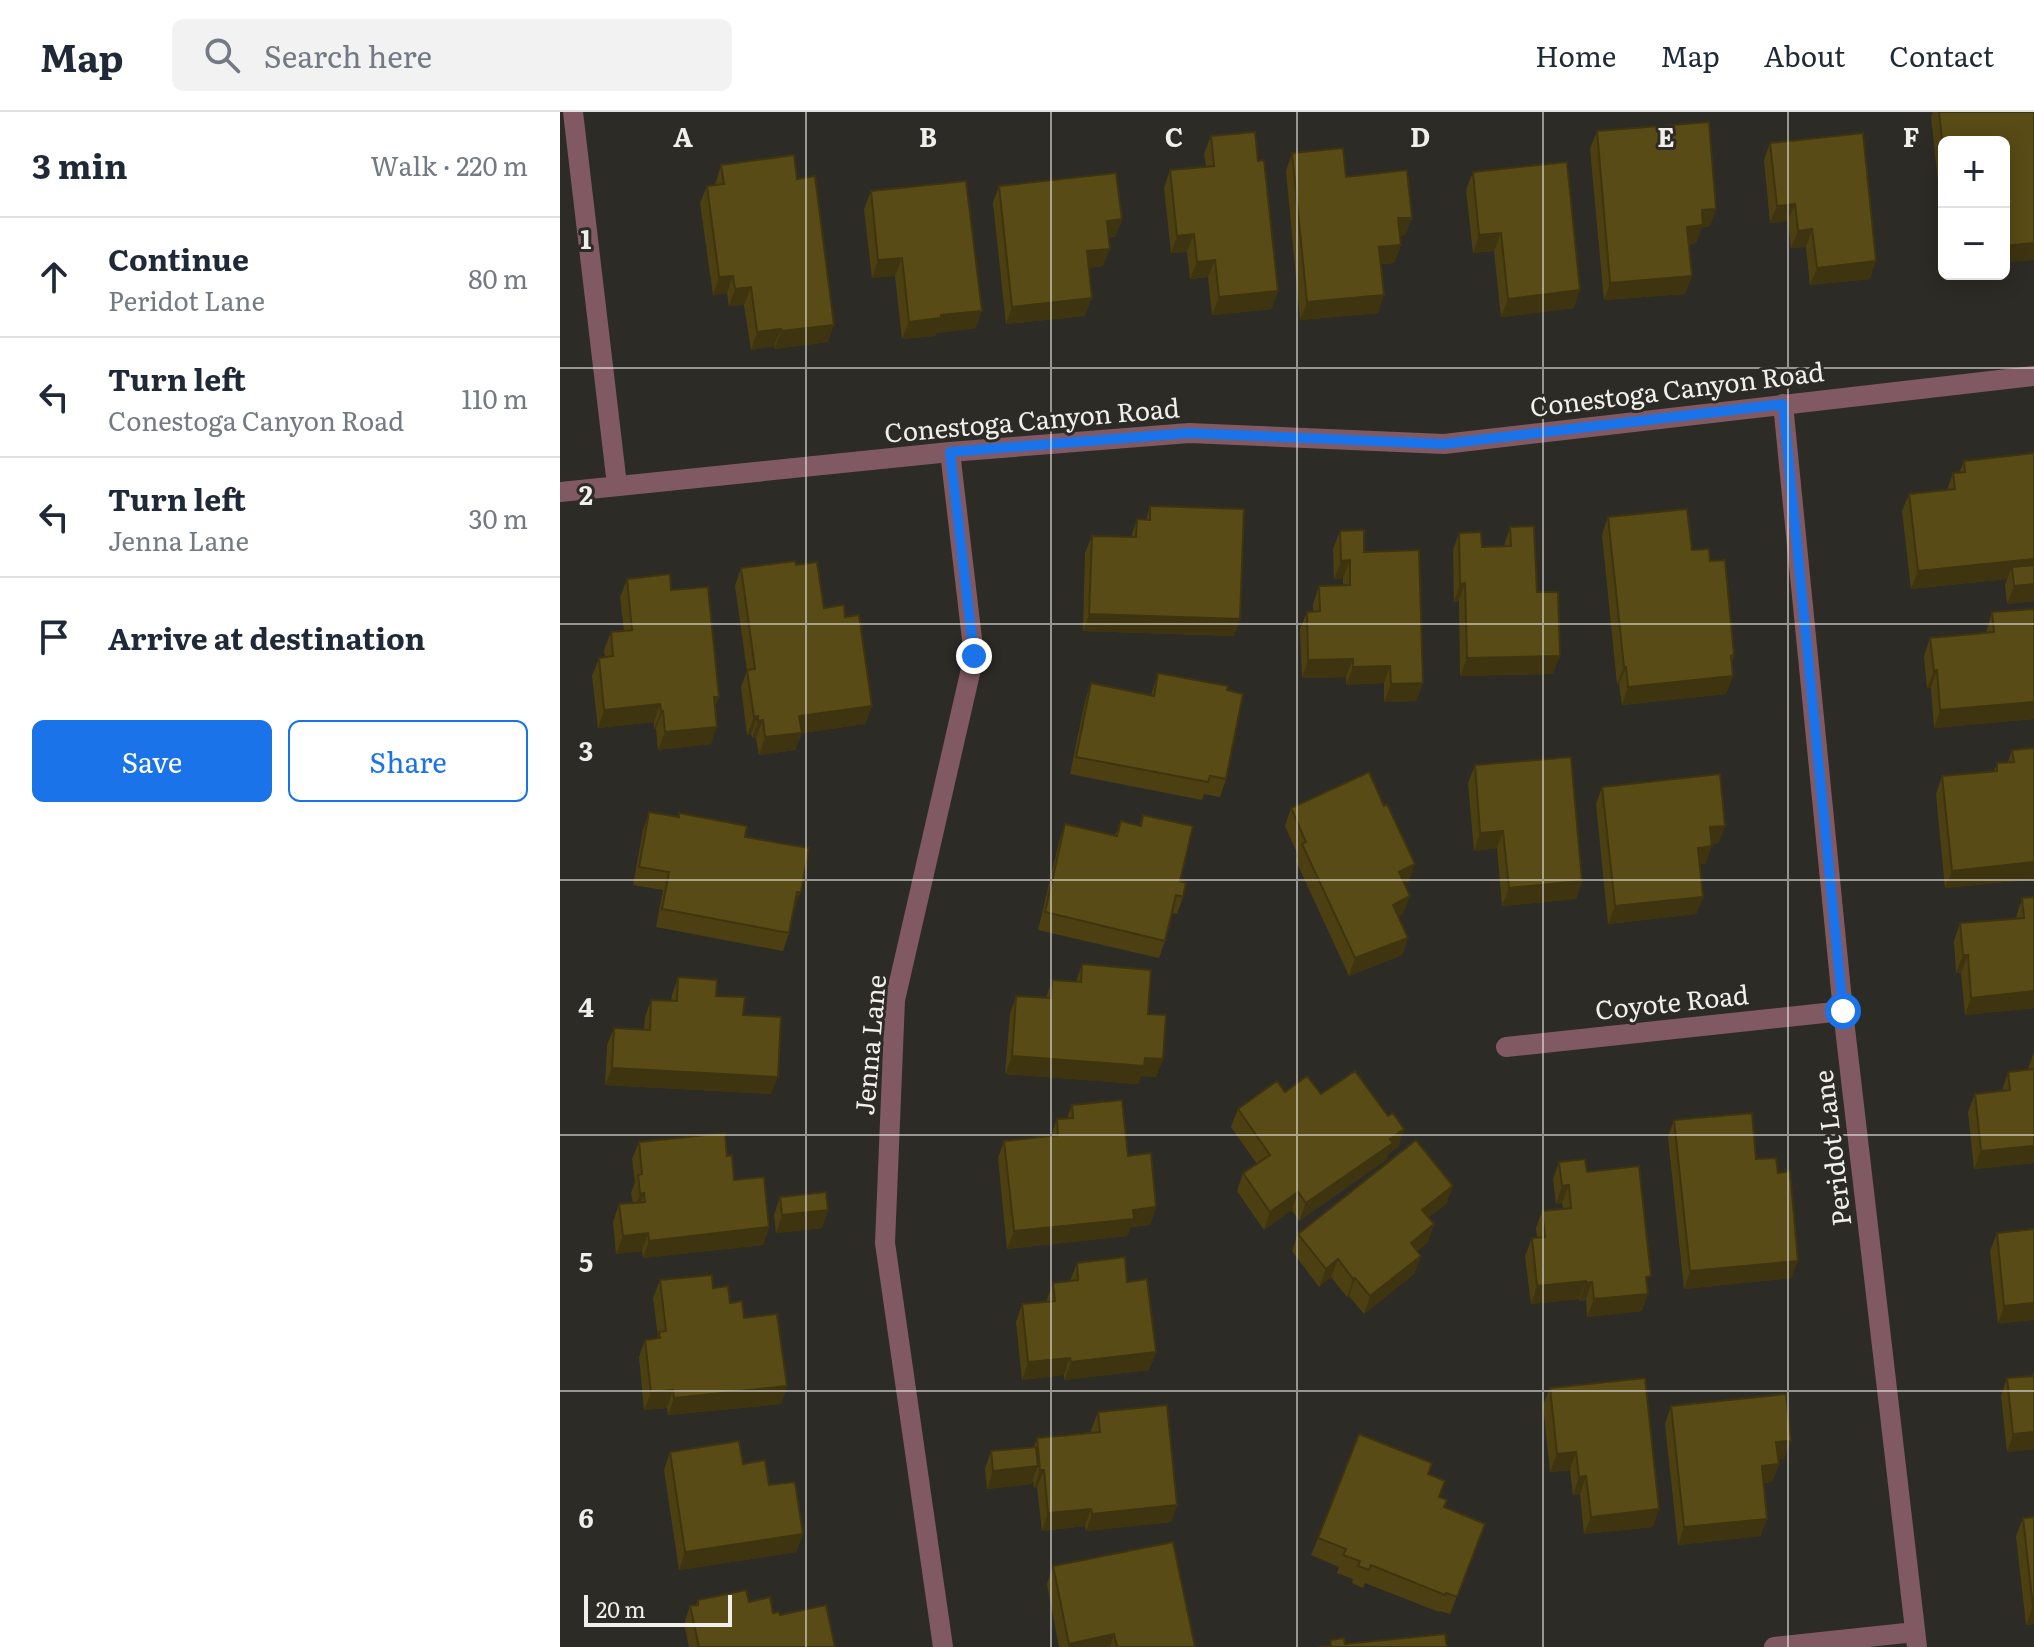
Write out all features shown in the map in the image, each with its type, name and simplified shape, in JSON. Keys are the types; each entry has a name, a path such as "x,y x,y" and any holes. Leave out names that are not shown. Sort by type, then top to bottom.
{"street":[{"path":"573,112 617,485"},
{"name":"Conestoga Canyon Road","path":"560,492 950,452 1189,433 1444,444 2034,376"},
{"name":"Peridot Lane","path":"1783,404 1843,1011 1916,1639"},
{"name":"Jenna Lane","path":"943,1647 885,1243 895,1000 974,656 950,452"},
{"name":"Coyote Road","path":"1506,1047 1843,1011"},
{"path":"1774,1647 1916,1639"}],"building":[{"path":"1939,112 2034,112 2034,243 2010,245 2010,136 1942,136"},
{"path":"1709,122 1716,209 1702,210 1703,225 1687,227 1692,276 1610,283 1597,131"},
{"path":"1255,132 1258,161 1264,160 1278,291 1219,297 1215,260 1197,262 1194,234 1177,236 1170,170 1214,166 1211,136"},
{"path":"1863,133 1876,261 1817,268 1812,229 1798,231 1795,204 1777,206 1770,143"},
{"path":"1343,148 1346,177 1407,170 1412,218 1398,218 1401,245 1379,247 1384,295 1307,302 1292,153"},
{"path":"794,155 797,179 815,176 834,325 757,332 751,287 735,289 733,276 719,277 707,186 724,184 721,165"},
{"path":"1567,162 1580,290 1508,299 1501,233 1479,235 1473,172"},
{"path":"1116,173 1122,219 1107,221 1110,249 1087,251 1092,298 1012,307 999,186"},
{"path":"966,181 982,311 909,322 902,258 878,260 871,191"},
{"path":"2034,453 2034,559 1918,571 1909,494 1955,489 1953,473 1965,472 1964,461"},
{"path":"1150,506 1244,509 1240,619 1089,614 1092,536 1136,537 1137,519 1150,520"},
{"path":"1687,509 1692,550 1709,549 1710,561 1725,560 1734,655 1731,656 1733,676 1628,687 1608,517"},
{"path":"1534,526 1537,592 1558,592 1560,656 1467,658 1465,583 1460,584 1459,533 1481,532 1482,547 1511,546 1510,527"},
{"path":"1364,530 1364,552 1419,550 1423,683 1391,684 1390,666 1353,667 1353,659 1308,660 1307,612 1320,611 1319,586 1350,585 1350,560 1341,561 1340,531"},
{"path":"795,561 796,565 817,562 824,608 844,605 845,617 859,615 872,706 799,716 802,733 765,737 763,720 758,721 758,716 754,717 747,670 755,669 741,568"},
{"path":"2034,565 2034,584 2014,586 2012,567"},
{"path":"670,574 671,590 708,587 719,697 714,697 717,727 665,732 660,704 604,710 599,658 613,656 611,632 632,630 627,579"},
{"path":"2034,609 2034,702 1940,710 1937,670 1934,671 1930,638 1994,632 1992,612"},
{"path":"1158,673 1228,686 1227,690 1243,694 1226,779 1210,776 1208,782 1076,757 1091,683 1154,696"},
{"path":"2034,748 2034,862 1952,871 1942,776 1997,771 1997,763 2014,762 2012,750"},
{"path":"1571,757 1582,881 1509,888 1503,831 1480,833 1475,765"},
{"path":"1369,772 1415,864 1399,872 1410,896 1393,905 1408,938 1355,958 1302,844 1306,842 1291,808"},
{"path":"1720,774 1725,826 1710,827 1712,846 1698,848 1703,897 1615,906 1602,787"},
{"path":"649,812 679,817 679,813 747,826 745,837 809,848 789,933 662,909 669,872 639,867"},
{"path":"1143,815 1193,826 1180,881 1186,883 1183,897 1176,895 1165,941 1045,912 1065,824 1117,836 1121,821 1141,826"},
{"path":"2034,897 2034,991 1971,998 1968,955 1963,955 1960,923 2024,918 2022,898"},
{"path":"1082,964 1151,970 1148,1014 1166,1015 1163,1059 1145,1058 1144,1066 1012,1056 1016,996 1051,998 1052,980 1081,982"},
{"path":"678,977 717,980 716,996 745,997 743,1015 781,1017 778,1077 612,1068 614,1028 650,1030 651,1000 677,1001"},
{"path":"2034,1069 2034,1146 1981,1151 1975,1094 2010,1090 2008,1072"},
{"path":"1355,1071 1388,1116 1393,1113 1404,1129 1390,1139 1393,1143 1306,1203 1298,1192 1270,1212 1243,1173 1270,1155 1238,1109 1277,1081 1285,1092 1307,1076 1321,1094"},
{"path":"1122,1100 1128,1156 1151,1153 1156,1207 1133,1210 1134,1219 1014,1231 1004,1141 1058,1135 1057,1119 1073,1118 1072,1105"},
{"path":"1752,1113 1756,1159 1776,1158 1778,1173 1790,1171 1798,1261 1690,1271 1674,1120"},
{"path":"725,1133 727,1156 732,1155 734,1180 764,1177 769,1227 649,1241 648,1233 623,1236 619,1204 645,1202 644,1193 640,1194 638,1175 642,1174 639,1142"},
{"path":"1416,1140 1453,1186 1422,1210 1434,1224 1411,1243 1421,1256 1370,1296 1338,1259 1326,1269 1298,1234"},
{"path":"1585,1159 1587,1172 1639,1166 1651,1276 1646,1277 1648,1294 1594,1299 1592,1282 1537,1286 1532,1238 1545,1237 1542,1211 1571,1208 1569,1185 1562,1186 1559,1162"},
{"path":"826,1192 828,1210 782,1215 780,1197"},
{"path":"2034,1229 2034,1303 2004,1306 1997,1233"},
{"path":"1125,1257 1127,1282 1147,1279 1156,1352 1071,1362 1070,1358 1028,1362 1022,1304 1055,1301 1053,1283 1078,1280 1077,1263"},
{"path":"712,1275 713,1288 728,1286 730,1303 742,1301 744,1318 777,1314 787,1386 674,1398 673,1390 651,1393 645,1340 660,1338 659,1332 666,1331 660,1280"},
{"path":"2034,1376 2034,1432 2013,1434 2007,1378"},
{"path":"1645,1378 1659,1509 1591,1517 1586,1476 1579,1477 1576,1452 1557,1454 1550,1388"},
{"path":"1786,1394 1791,1441 1776,1442 1779,1464 1762,1466 1767,1519 1684,1527 1671,1406"},
{"path":"1167,1405 1177,1505 1092,1514 1091,1509 1048,1513 1037,1438 1100,1432 1098,1412"},
{"path":"1359,1434 1432,1463 1428,1474 1445,1481 1439,1497 1447,1500 1444,1507 1485,1524 1457,1597 1371,1565 1369,1570 1358,1566 1360,1561 1343,1555 1346,1549 1318,1538"},
{"path":"739,1441 743,1464 765,1460 769,1485 795,1482 803,1534 685,1552 670,1452"},
{"path":"1036,1447 1038,1466 993,1471 991,1451"},
{"path":"2034,1517 2034,1607 2033,1607 2023,1518"},
{"path":"1173,1542 1195,1647 1117,1647 1114,1634 1069,1644 1053,1566"},
{"path":"746,1590 749,1602 770,1597 773,1613 779,1612 780,1615 826,1605 835,1647 699,1647 690,1606 698,1605 698,1600"},
{"path":"1445,1634 1447,1647 1318,1647 1331,1646 1330,1640 1344,1638 1345,1644"}],"route":[{"path":"974,656 950,452 1189,433 1444,444 1783,404 1843,1011"}]}
